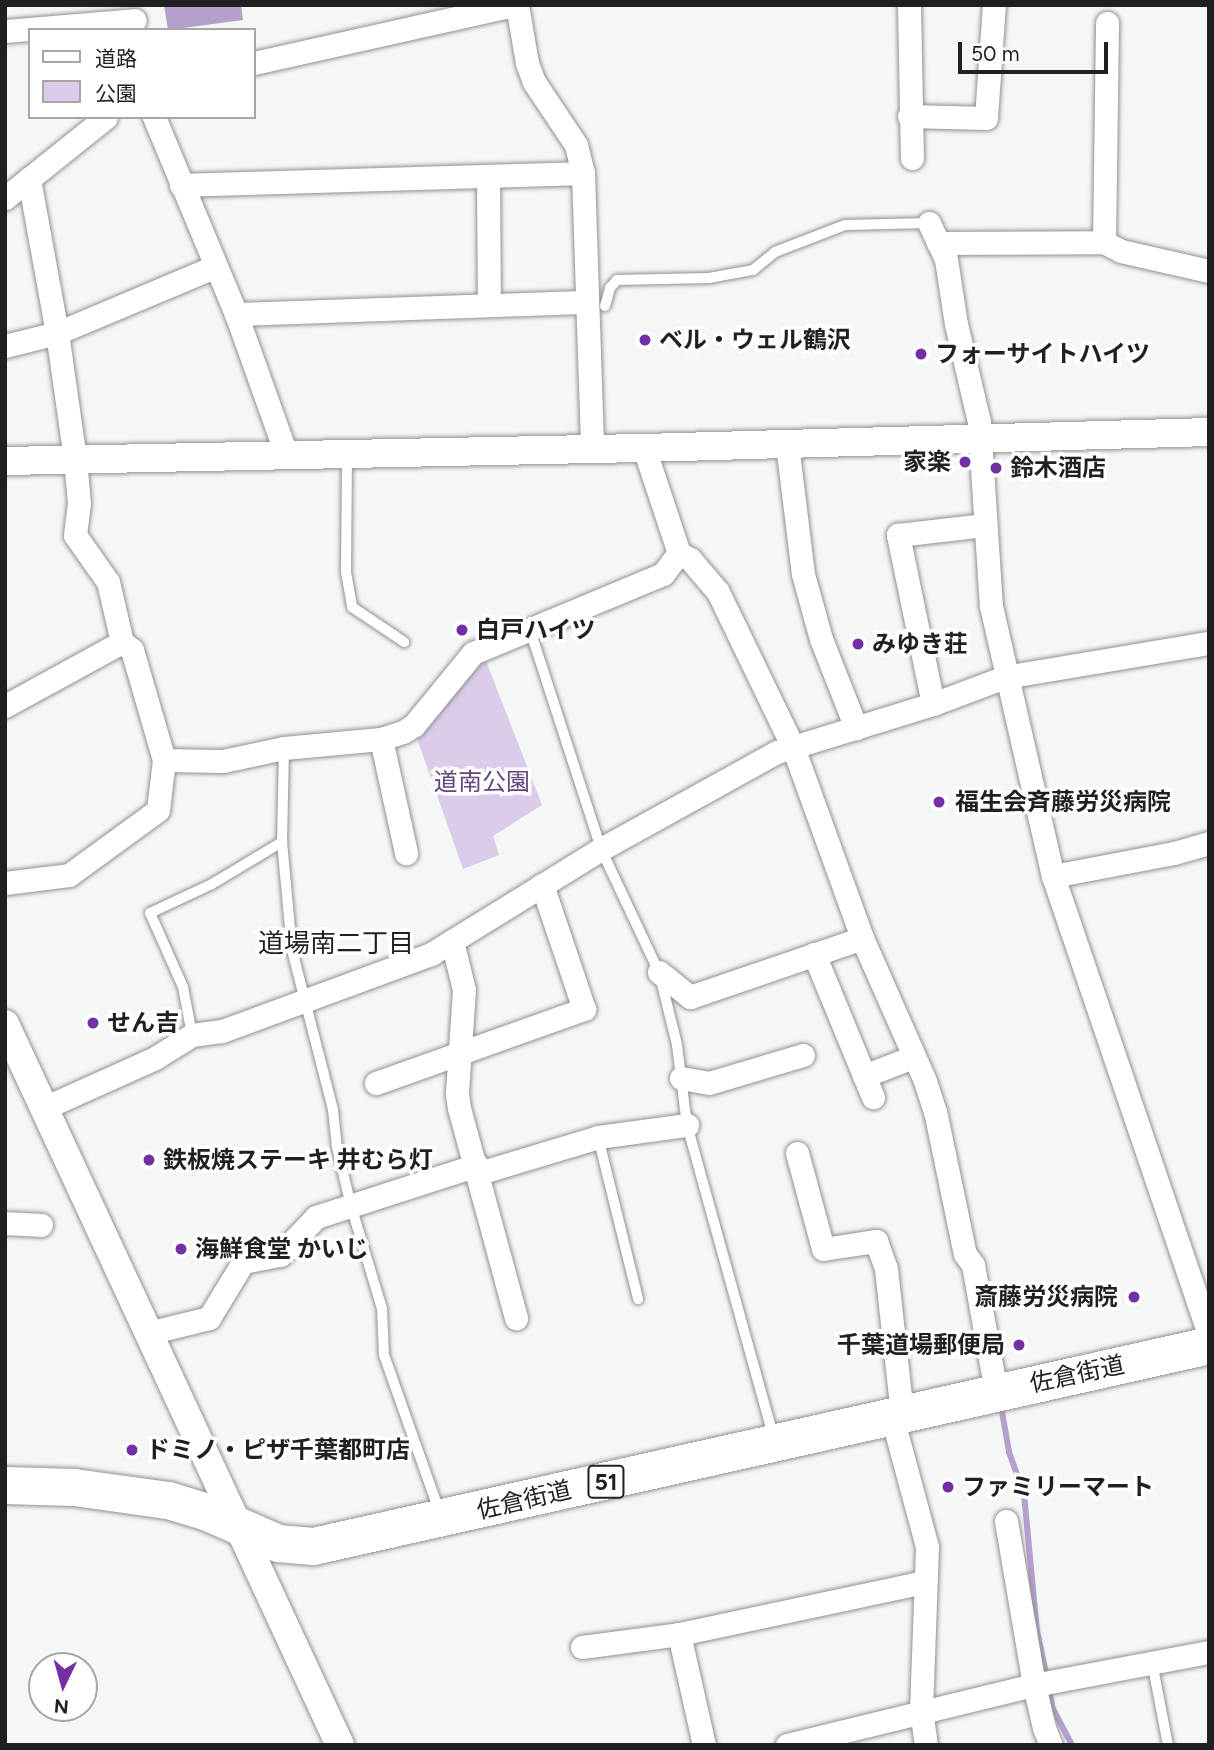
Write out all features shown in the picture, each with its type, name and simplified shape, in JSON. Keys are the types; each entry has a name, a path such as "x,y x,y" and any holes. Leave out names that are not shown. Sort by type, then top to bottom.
{"highway":[{"name":"佐倉街道","path":"5,1485 74,1487 167,1500 205,1511 278,1543 313,1546 1209,1345"}],"street":[{"path":"256,64 516,5 527,63 534,82 576,145 583,173 595,304 592,449"},
{"path":"909,5 909,116 912,158"},
{"path":"909,116 986,118 995,5"},
{"path":"35,28 134,18"},
{"path":"1104,242 1107,23"},
{"path":"5,31 28,29"},
{"path":"5,198 104,119"},
{"path":"155,119 214,267 236,314 286,454"},
{"path":"181,186 583,173"},
{"path":"488,176 489,305"},
{"path":"5,883 69,875 158,810 164,760 132,650 122,642 108,582 75,536 79,503 75,459 57,333 29,179"},
{"path":"1209,271 1121,251 1104,242 934,233 946,259 956,324 979,422 991,607 1053,876 1209,1333"},
{"path":"5,346 57,333 214,267"},
{"path":"236,314 595,304"},
{"path":"5,461 644,448 1209,432"},
{"path":"787,443 803,574 821,639 856,728"},
{"path":"644,448 679,553 690,559 718,592 793,747 862,938 935,1111 965,1254 973,1265 996,1392"},
{"path":"933,704 898,535 984,525"},
{"path":"164,760 223,761 284,748 381,739 414,725 472,653 663,574 679,553"},
{"path":"5,706 122,642"},
{"path":"44,1108 155,1058 192,1035 222,1031 431,954 601,849 777,752 933,704 1005,677 1209,643"},
{"path":"381,739 407,853"},
{"path":"1053,876 1174,853 1209,843"},
{"path":"376,1083 584,1009 542,885"},
{"path":"659,972 690,997 862,938"},
{"path":"452,941 464,990 457,1094 516,1318"},
{"path":"814,954 873,1097"},
{"path":"5,1024 242,1528 340,1745"},
{"path":"681,1078 709,1083 803,1055"},
{"path":"864,1076 913,1057"},
{"path":"148,1333 209,1318 243,1262 280,1255 316,1217 598,1137 687,1125"},
{"path":"797,1153 823,1249 876,1241 886,1269 897,1416 928,1547 924,1582 921,1710 926,1745"},
{"path":"5,1223 41,1225"},
{"path":"1006,1521 1046,1683 1044,1728 1051,1745"},
{"path":"582,1647 679,1634 924,1582"},
{"path":"679,1634 704,1745"},
{"path":"787,1745 921,1710 1152,1661 1209,1652"}],"lane":[{"path":"595,304 617,280 709,278 753,270 775,252 845,225 934,233"},
{"path":"347,453 346,572 352,607 404,642"},
{"path":"530,631 601,849 659,972 681,1078 687,1125 775,1442"},
{"path":"284,748 282,842 292,950 333,1110 337,1147 351,1206 382,1309 384,1355 442,1519"},
{"path":"192,1035 183,987 150,913 212,884 282,842"},
{"path":"598,1137 638,1299"},
{"path":"1152,1661 1168,1745"}],"green space":[{"name":"道南公園","path":"483,653 542,805 493,836 499,855 463,869 414,730"}],"shaded area":[{"path":"164,5 241,5 243,20 168,28"}],"waterway":[{"path":"1001,1406 1009,1452 1024,1494 1037,1631 1047,1678"},
{"path":"1049,1689 1053,1709 1072,1745"}],"place":[{"name":"ベル・ウェル鶴沢","path":"645,340"},
{"name":"フォーサイトハイツ","path":"921,354"},
{"name":"家楽","path":"965,462"},
{"name":"鈴木酒店","path":"996,468"},
{"name":"白戸ハイツ","path":"462,630"},
{"name":"みゆき荘","path":"858,644"},
{"name":"福生会斉藤労災病院","path":"939,802"},
{"name":"せん吉","path":"93,1023"},
{"name":"鉄板焼ステーキ 井むら灯","path":"149,1160"},
{"name":"海鮮食堂 かいじ","path":"181,1249"},
{"name":"斎藤労災病院","path":"1134,1297"},
{"name":"千葉道場郵便局","path":"1019,1345"},
{"name":"ドミノ・ピザ千葉都町店","path":"132,1450"},
{"name":"ファミリーマート","path":"948,1487"}],"district":[{"name":"道場南二丁目","path":"336,944"}]}
